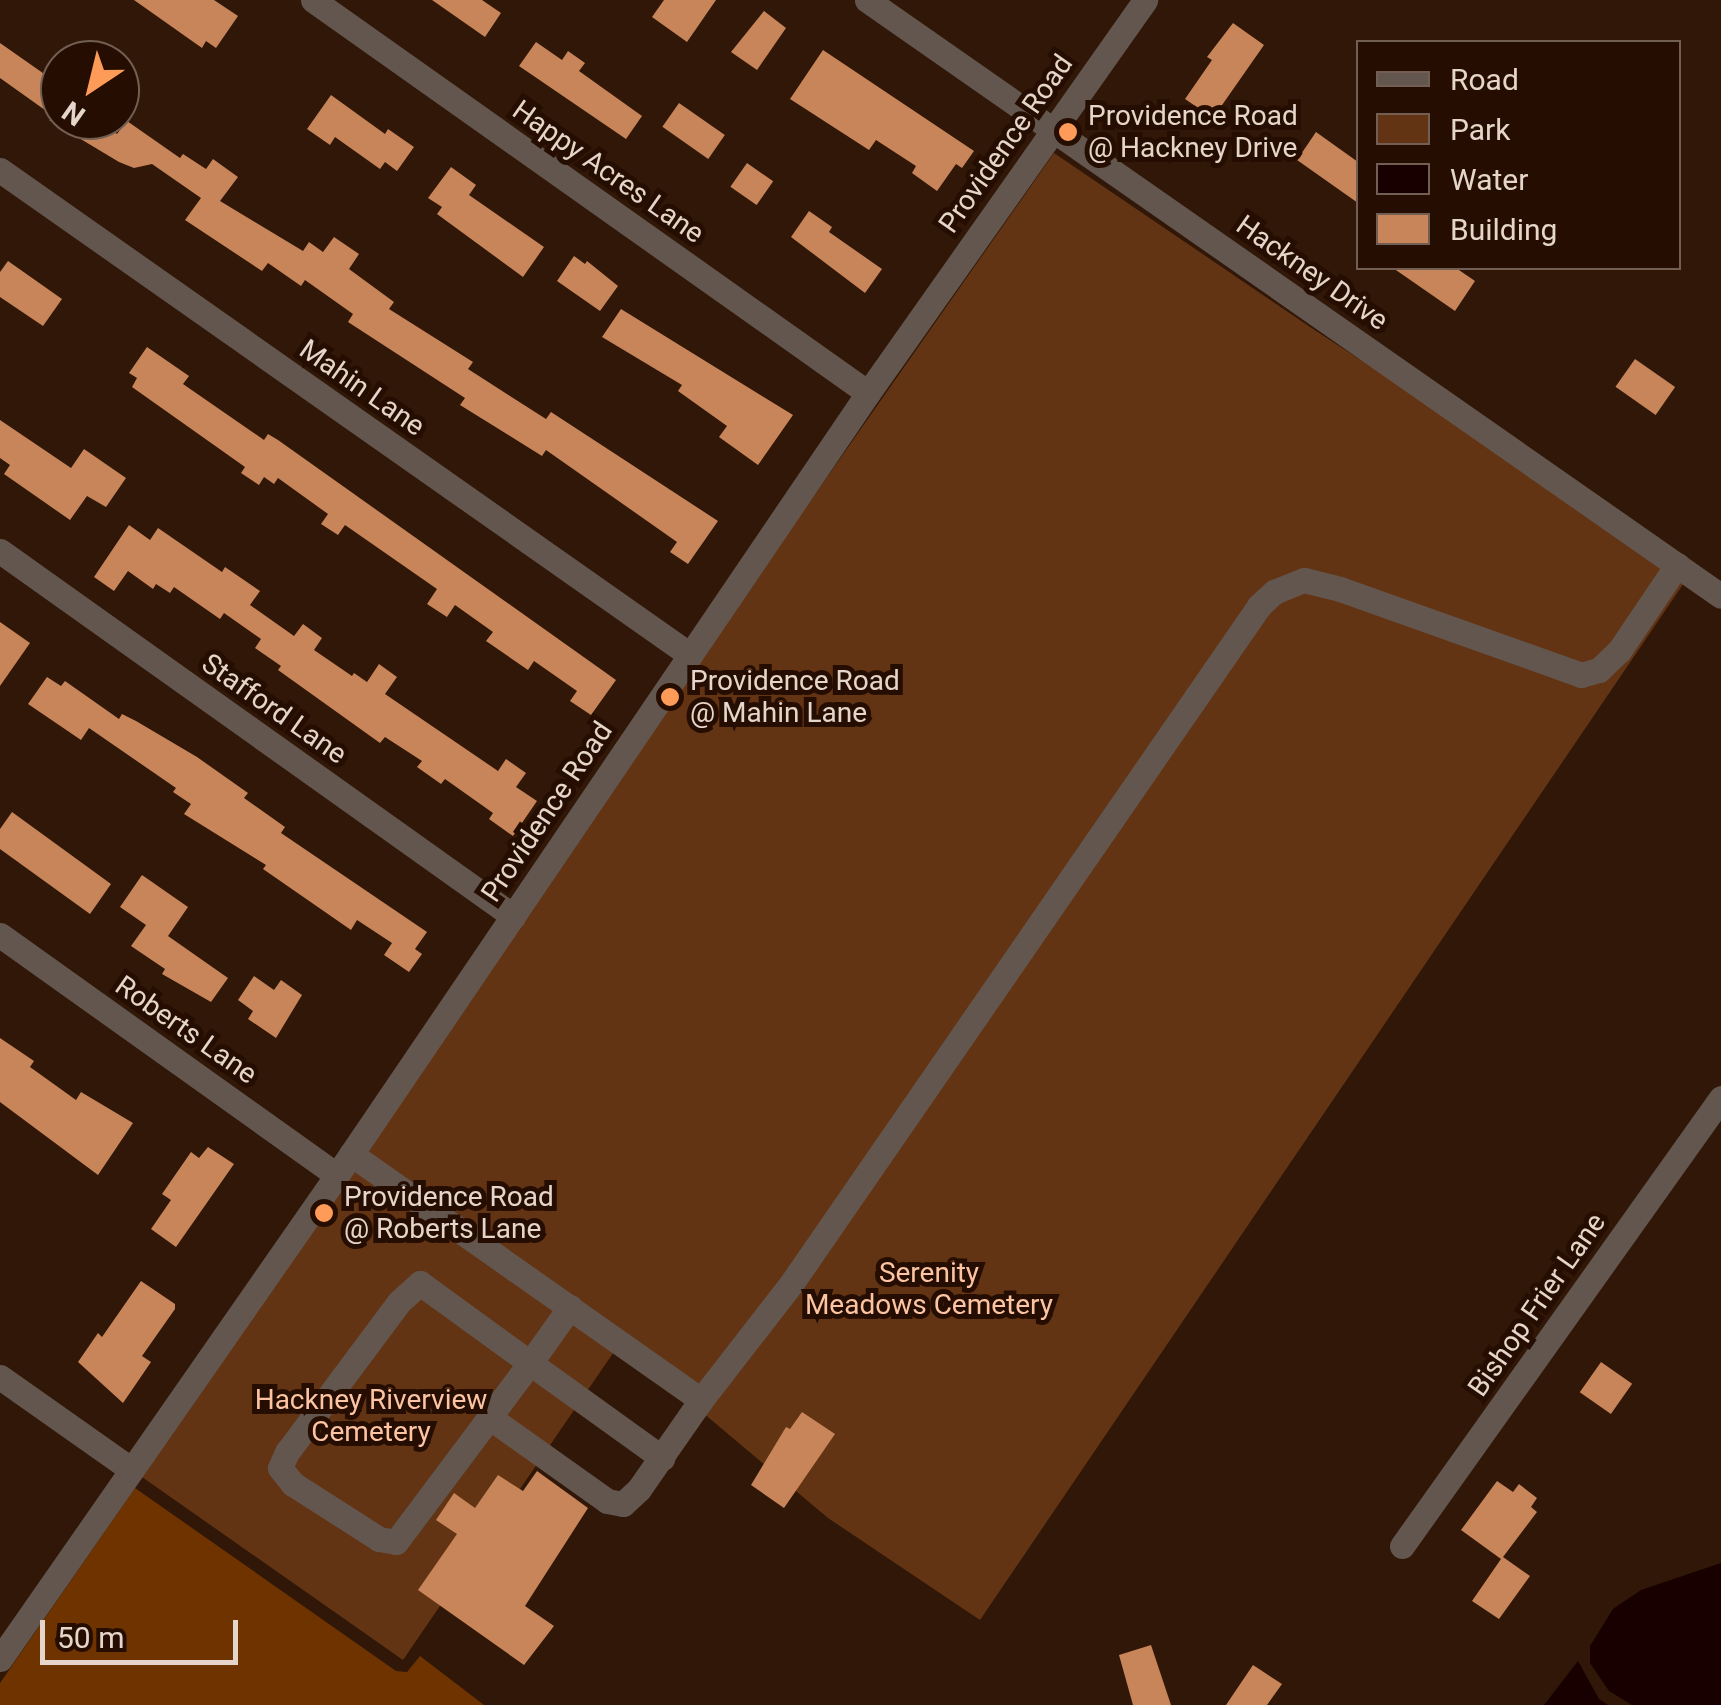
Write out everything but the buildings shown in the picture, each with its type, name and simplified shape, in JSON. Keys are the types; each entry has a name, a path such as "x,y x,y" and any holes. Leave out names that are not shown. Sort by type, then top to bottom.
{"street":[{"name":"Happy Acres Lane","path":"314,0 868,394"},
{"name":"Hackney Drive","path":"867,0 1721,596"},
{"name":"Providence Road","path":"0,1659 344,1165 868,394 1145,0"},
{"name":"Mahin Lane","path":"0,170 690,655"},
{"name":"Stafford Lane","path":"0,551 513,916"},
{"path":"489,1418 607,1501 622,1504 662,1458 701,1400 791,1284 1259,606 1274,592 1304,580 1340,589 1581,675 1599,670 1618,651 1677,565"},
{"name":"Roberts Lane","path":"0,935 344,1165 570,1307 701,1400"},
{"name":"Bishop Frier Lane","path":"1402,1546 1721,1098"},
{"path":"570,1307 530,1363 396,1542 379,1539 293,1484 280,1468 286,1452 399,1302 420,1282 530,1363 662,1458"},
{"path":"0,1377 132,1470"}],"green space":[{"path":"1054,153 1310,327 1690,574 980,1620 828,1518 620,1343 403,1660 132,1470"}],"shaded area":[{"path":"135,1488 396,1671 407,1672 420,1656 484,1705 0,1705 0,1683"}],"water":[{"path":"1721,1563 1721,1705 1632,1705 1609,1691 1590,1663 1590,1646 1613,1609 1641,1590"},
{"path":"1578,1661 1599,1699 1608,1705 1544,1705"}],"place":[{"name":"Providence Road @ Hackney Drive","path":"1068,132"},
{"name":"Providence Road @ Mahin Lane","path":"670,697"},
{"name":"Providence Road @ Roberts Lane","path":"324,1213"}],"park label":[{"name":"Serenity Meadows Cemetery","path":"929,1289"},
{"name":"Hackney Riverview Cemetery","path":"371,1416"}]}
